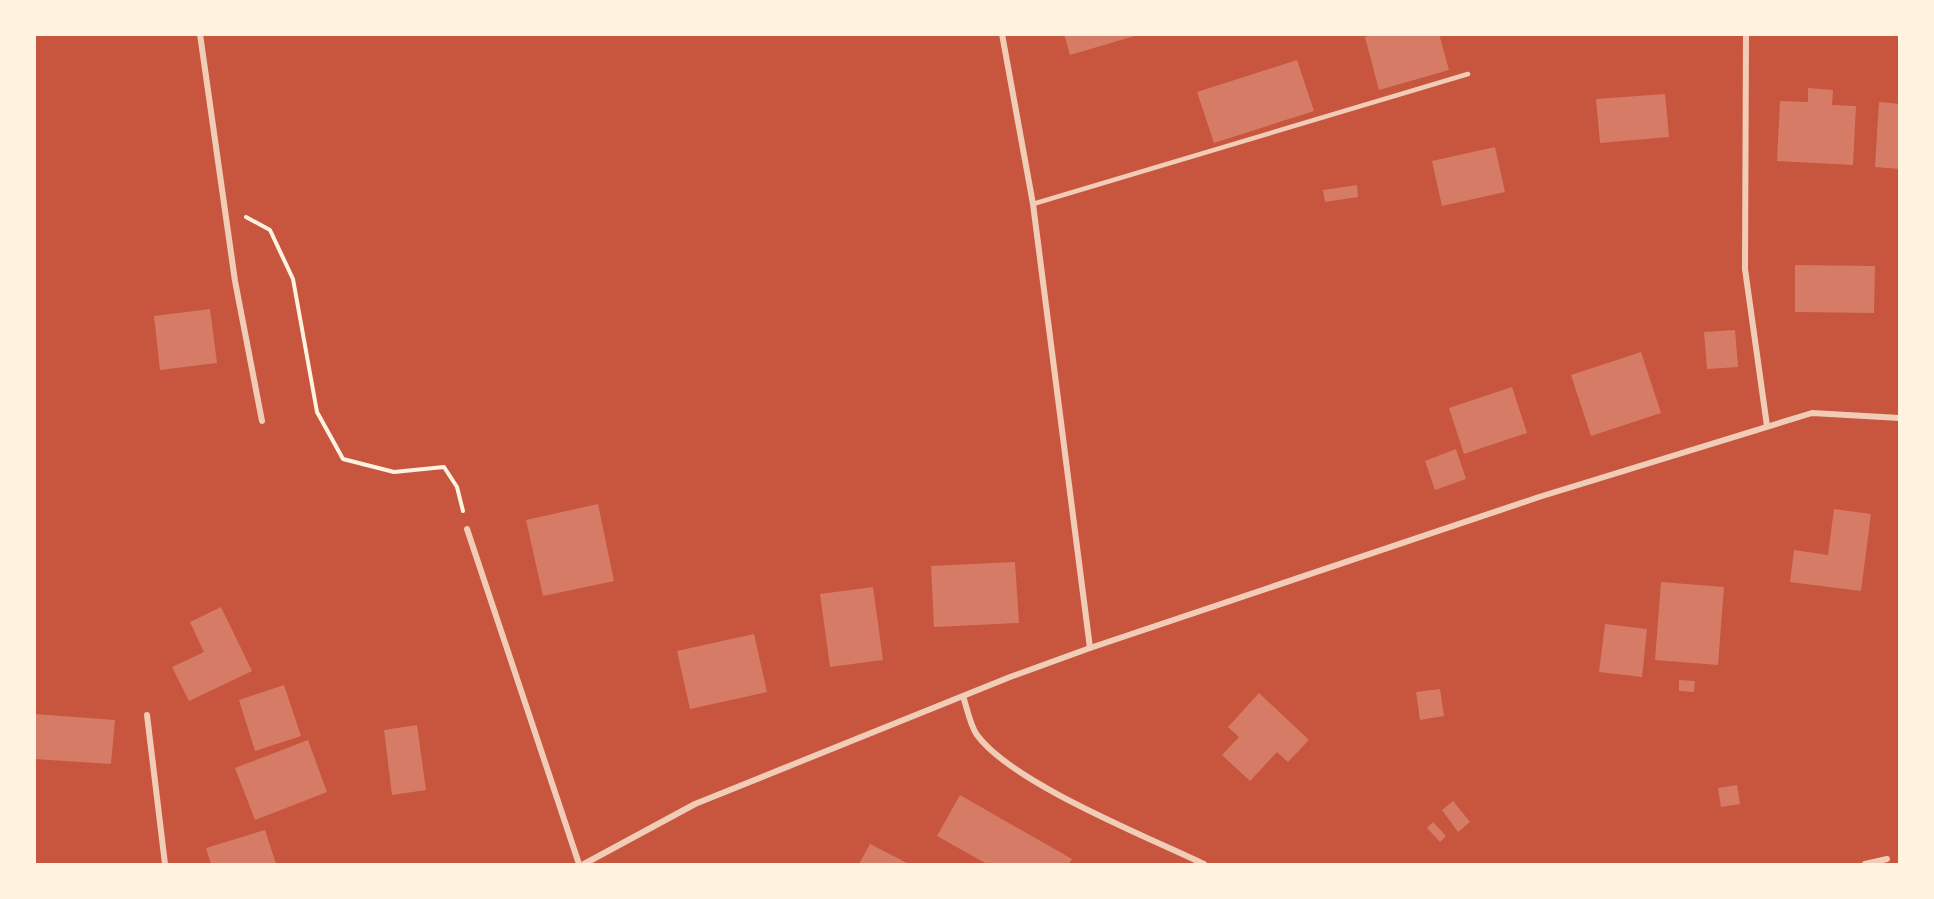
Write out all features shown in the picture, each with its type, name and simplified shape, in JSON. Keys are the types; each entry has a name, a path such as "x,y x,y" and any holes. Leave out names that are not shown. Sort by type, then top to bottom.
{"street":[{"path":"201,34 235,281 262,422"},
{"path":"1002,34 1033,204 1090,648"},
{"path":"1746,34 1745,268 1767,426"},
{"path":"584,864 695,804 963,696 1090,648 1539,497 1812,413 1899,418"},
{"path":"467,529 579,864"},
{"path":"963,696 977,734 1012,765 1041,785 1204,864"},
{"path":"147,715 165,864"},
{"path":"1865,864 1887,859"}],"lane":[{"path":"1033,204 1467,74"}],"path":[{"path":"225,205 270,230 294,279 317,412 343,459 394,472 444,467 457,487 467,529"}],"building":[{"path":"1064,34 1138,34 1138,35 1070,55"},
{"path":"1374,34 1439,34 1449,70 1379,90 1365,37"},
{"path":"1297,60 1314,111 1214,143 1197,92"},
{"path":"1808,88 1833,90 1832,105 1856,106 1853,165 1777,161 1780,101 1808,102"},
{"path":"1665,94 1669,137 1600,143 1596,99"},
{"path":"1879,102 1900,104 1900,169 1875,167"},
{"path":"1495,147 1505,192 1442,206 1432,161"},
{"path":"1357,185 1358,197 1325,202 1323,190"},
{"path":"1795,265 1875,266 1874,313 1795,312"},
{"path":"210,309 217,363 160,370 154,316"},
{"path":"1735,330 1738,367 1707,369 1704,332"},
{"path":"1641,352 1661,413 1591,436 1571,375"},
{"path":"1512,387 1527,433 1464,454 1449,408"},
{"path":"1456,449 1466,479 1435,490 1425,461"},
{"path":"598,504 614,581 543,596 526,520"},
{"path":"1834,509 1871,514 1861,591 1790,582 1794,550 1828,555"},
{"path":"1015,562 1019,623 934,627 931,566"},
{"path":"1661,582 1724,587 1718,665 1655,660"},
{"path":"873,587 883,660 830,667 820,594"},
{"path":"221,607 252,671 189,701 172,667 204,652 190,622"},
{"path":"1605,624 1647,629 1642,677 1599,672"},
{"path":"754,634 767,692 690,709 677,651"},
{"path":"1679,680 1695,681 1694,692 1679,691"},
{"path":"284,685 301,736 255,751 239,700"},
{"path":"1440,689 1444,716 1420,720 1416,692"},
{"path":"1259,693 1309,740 1288,762 1277,752 1250,781 1222,755 1239,737 1228,727"},
{"path":"34,714 115,720 111,764 34,759"},
{"path":"417,725 426,790 392,795 384,730"},
{"path":"308,740 327,792 255,820 235,768"},
{"path":"1737,785 1740,804 1721,807 1718,788"},
{"path":"960,795 1072,859 1069,864 987,864 937,836"},
{"path":"1453,801 1470,822 1458,832 1442,810"},
{"path":"1433,822 1446,836 1440,842 1427,828"},
{"path":"265,830 276,864 211,864 206,848"},
{"path":"870,844 909,864 859,864"}]}
